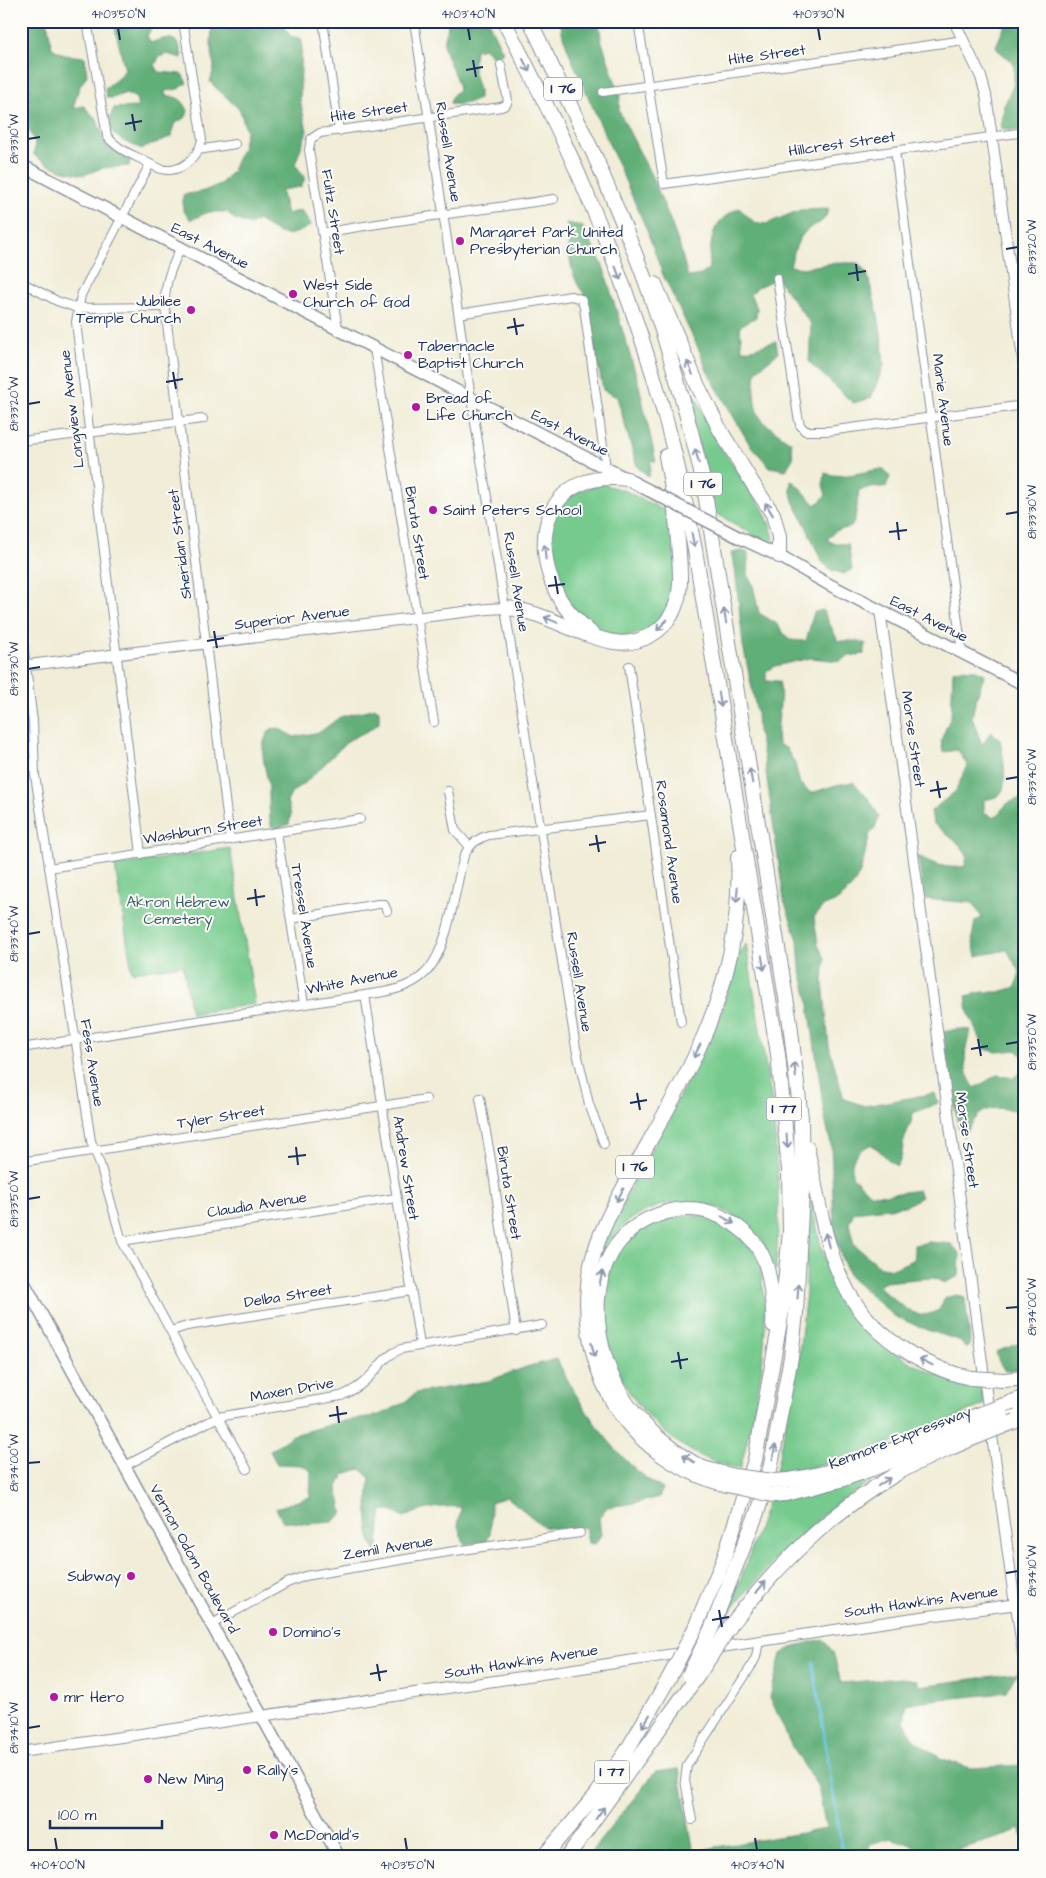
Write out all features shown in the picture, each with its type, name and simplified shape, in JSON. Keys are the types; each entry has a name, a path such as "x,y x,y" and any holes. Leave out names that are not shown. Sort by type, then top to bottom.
{"highway":[{"name":"I 76","path":"504,21 554,120 583,185 617,272 647,357 666,420 689,518 734,794 739,876 734,941 725,978 718,1001 698,1049 613,1207 601,1234 591,1263 587,1303 589,1335 603,1383 626,1423 661,1456 704,1480 730,1481"},
{"name":"I 76","path":"530,21 595,157 633,247 650,294 686,409 703,480 790,1022 801,1118 827,1244 836,1269 853,1301 875,1328 896,1345 937,1367 972,1378 1004,1380 1025,1378"},
{"path":"595,157 646,262 698,386 720,430 773,514 779,537 779,556"},
{"path":"506,608 527,610 607,640 626,643 646,638 656,632 673,612 680,584 677,513 647,357"},
{"path":"595,636 579,623 564,605 551,580 545,554 547,523 550,513 559,499 576,485 591,480 627,479"},
{"name":"I 77","path":"543,1857 596,1794 621,1759 653,1709 694,1630 723,1561 755,1460 783,1306 790,1231 789,1170 778,1054 734,794"},
{"name":"I 77","path":"567,1857 658,1730 694,1674 758,1510 771,1465 791,1357 799,1272 802,1191 801,1118"},
{"path":"730,1481 703,1468 679,1453 655,1434 634,1412 616,1386 606,1362 597,1303 600,1279 614,1247 634,1226 672,1210 697,1209 710,1212 733,1223 754,1241 762,1254 770,1280 774,1320 761,1425"},
{"path":"967,1430 1020,1409"},
{"path":"694,1674 731,1625 781,1565 831,1519 896,1474 967,1430 1020,1409"},
{"name":"Kenmore Expressway","path":"730,1481 772,1495 787,1487 841,1480 967,1430"}],"main road":[{"name":"East Avenue","path":"21,165 1025,685"},
{"name":"Vernon Odom Boulevard","path":"21,1277 263,1717 336,1856"}],"street":[{"path":"87,21 107,136 114,145 150,164 165,169 180,167 191,160 202,140 183,21"},
{"path":"323,21 339,131"},
{"name":"Russell Avenue","path":"414,21 471,398 576,1048 589,1104 604,1144"},
{"path":"638,21 648,86"},
{"path":"954,21 981,77 986,95 1025,373"},
{"name":"Hite Street","path":"603,92 964,40"},
{"name":"Hite Street","path":"310,158 308,146 314,136 320,133 430,118 506,105 508,101 501,65"},
{"name":"Hillcrest Street","path":"648,86 664,184 1025,132"},
{"path":"198,150 235,144"},
{"name":"Marie Avenue","path":"895,151 962,652"},
{"name":"Fultz Street","path":"310,158 338,329"},
{"name":"Longview Avenue","path":"141,854 76,322 77,308 81,295 150,164"},
{"path":"323,233 371,224 444,216 554,199"},
{"name":"Sheridan Street","path":"181,248 167,279 164,293 165,307 230,840"},
{"path":"777,278 798,416 800,425 805,431 828,431 1025,405"},
{"path":"21,282 57,301 77,308 165,307"},
{"path":"459,314 571,296 582,301 596,384 606,468"},
{"name":"Biruta Street","path":"374,348 434,722"},
{"path":"21,441 204,419"},
{"name":"Superior Avenue","path":"24,666 488,608 506,608"},
{"name":"Morse Street","path":"880,610 1020,1605 1025,1674"},
{"name":"Fess Avenue","path":"21,627 24,666 33,722 35,775 90,1136 122,1241 247,1469"},
{"name":"Rosamond Avenue","path":"629,666 681,1022"},
{"path":"448,791 455,830 470,847 478,839 489,835 651,815"},
{"name":"Washburn Street","path":"49,868 360,819"},
{"name":"Tressel Avenue","path":"277,832 304,1004"},
{"name":"White Avenue","path":"21,1048 365,995 404,986 418,979 429,969 442,947 464,856 470,847"},
{"path":"291,919 378,904 384,904 387,911"},
{"name":"Andrew Street","path":"365,995 420,1345"},
{"name":"Biruta Street","path":"480,1098 516,1330"},
{"name":"Tyler Street","path":"21,1162 426,1099"},
{"name":"Claudia Avenue","path":"122,1241 396,1198"},
{"name":"Delba Street","path":"171,1331 187,1326 411,1291"},
{"name":"Maxen Drive","path":"126,1466 218,1417 341,1396 367,1380 386,1357 401,1349 542,1326"},
{"name":"Zemil Avenue","path":"212,1624 287,1583 305,1576 448,1552 580,1533"},
{"name":"South Hawkins Avenue","path":"21,1752 914,1618 1020,1605"},
{"path":"692,1820 685,1780 687,1764 752,1665 756,1657 759,1641"}],"green space":[{"path":"21,21 47,21 52,48 64,55 85,57 87,75 79,88 73,108 84,106 97,120 107,146 130,159 129,166 102,168 84,175 64,171 47,164 34,155 35,143 29,130 21,128"},
{"path":"116,21 151,21 151,29 147,36 151,43 168,38 172,39 179,45 181,51 182,58 167,54 159,57 155,65 159,72 182,74 187,83 178,89 165,91 165,95 182,101 188,111 186,117 174,124 172,136 142,149 120,139 115,135 110,125 114,108 138,107 136,98 126,93 113,98 107,98 105,88 125,70 114,24"},
{"path":"212,21 285,21 284,26 290,36 302,39 300,100 307,131 295,164 305,178 301,187 281,190 287,214 301,210 311,225 296,233 283,234 258,220 250,225 234,219 227,212 208,212 191,220 183,210 183,195 204,191 220,184 233,171 242,149 246,131 240,110 210,82 214,68 211,45"},
{"path":"447,21 488,21 503,52 495,59 484,48 475,50 473,69 479,90 479,99 472,102 450,104 452,96 459,89 444,48 448,28"},
{"path":"560,21 599,21 601,39 620,96 619,111 651,175 669,217 688,277 701,275 708,270 713,233 716,226 721,220 739,208 754,222 766,224 800,210 829,209 822,221 807,230 800,238 790,266 803,268 833,263 858,263 867,273 879,319 884,365 871,398 853,403 809,362 811,324 777,278 758,287 750,295 757,308 756,317 740,326 742,350 749,350 776,341 778,353 756,371 755,397 758,414 769,427 791,442 793,458 786,470 770,467 750,445 707,371 700,352 663,275 646,228 572,60 563,36"},
{"path":"1004,21 1025,21 1025,128 1020,130 1001,130 1004,106 1014,84 1014,63 999,51 996,46 1004,28"},
{"path":"566,223 582,226 603,266 639,385 656,462 651,460 649,477 637,467 617,397 603,390 584,293 572,269"},
{"path":"694,393 717,442 765,513 774,539 769,544 714,512 687,394"},
{"path":"884,469 890,477 886,487 872,487 859,490 855,519 851,527 835,531 827,540 836,544 848,544 852,569 844,574 831,570 822,562 793,501 790,488 791,481 816,505 826,495 823,485 825,473 847,475"},
{"path":"600,484 624,490 673,515 676,583 668,612 655,628 622,639 596,630 566,601 550,565 552,518 568,495"},
{"path":"741,551 748,553 748,575 753,585 759,613 777,624 789,640 806,641 814,612 823,610 838,641 858,641 866,644 864,654 849,656 840,661 811,658 775,666 766,671 766,681 779,681 781,696 778,744 787,749 795,764 800,784 811,793 853,782 869,799 879,816 875,828 870,833 861,870 853,886 839,900 822,907 814,917 818,945 825,958 823,981 829,1046 844,1099 865,1106 935,1093 938,1103 913,1113 897,1166 870,1145 860,1151 853,1160 852,1176 870,1194 886,1195 918,1190 921,1197 906,1206 854,1212 849,1223 854,1245 881,1267 893,1269 914,1259 914,1245 929,1242 951,1244 960,1253 959,1276 944,1283 934,1278 885,1282 879,1286 912,1312 923,1315 939,1310 945,1298 956,1295 965,1298 970,1339 969,1347 965,1347 961,1341 927,1330 894,1316 850,1277 842,1259 834,1231 831,1144 825,1119 808,998 800,968 798,940 784,901 764,758 758,731 757,713 743,645 735,568 731,553"},
{"path":"961,669 976,670 985,674 972,717 982,745 991,732 1000,739 1005,777 1004,785 999,795 984,800 984,812 994,818 1008,803 1025,797 1025,1059 1017,1050 997,1052 985,1049 968,1012 966,996 983,992 999,992 1016,987 1020,972 1007,950 976,956 972,938 975,921 982,918 973,903 924,899 918,856 935,864 946,867 958,867 965,866 967,856 960,845 933,823 931,811 956,791 967,765 958,750 943,752 941,740 951,716 953,671"},
{"path":"376,708 379,710 379,723 349,740 304,784 292,792 287,802 291,815 289,824 277,829 271,826 269,790 263,751 266,736 271,729 278,728 294,737 320,732 340,717"},
{"name":"Akron Hebrew Cemetery","path":"230,848 255,1004 191,1014 183,965 132,972 115,866"},
{"path":"746,944 773,1109 778,1181 776,1270 774,1270 762,1241 743,1222 728,1212 714,1207 701,1203 687,1202 659,1206 633,1218 616,1234 596,1267 602,1245 612,1223 709,1040 719,1017 739,956"},
{"path":"957,1029 971,1030 965,1060 967,1074 975,1088 997,1075 1013,1078 1025,1069 1025,1116 1015,1110 998,1108 985,1111 980,1114 963,1137 958,1125 943,1032"},
{"path":"807,1192 810,1192 820,1241 829,1270 840,1293 854,1314 870,1332 910,1362 933,1373 981,1387 984,1405 871,1451 823,1465 776,1472 798,1364 806,1292"},
{"path":"679,1216 702,1216 718,1221 742,1237 754,1251 760,1263 765,1305 763,1352 756,1399 740,1469 724,1465 693,1452 654,1422 632,1396 622,1379 608,1339 604,1318 604,1296 608,1276 616,1257 628,1240 645,1227"},
{"path":"1025,1341 1025,1368 1005,1371 999,1362 996,1352"},
{"path":"557,1359 576,1395 601,1432 631,1465 663,1489 659,1497 636,1503 607,1507 599,1518 601,1535 595,1544 588,1543 585,1527 568,1530 544,1527 507,1497 491,1502 490,1535 486,1542 464,1544 458,1526 461,1507 432,1508 404,1517 391,1511 382,1510 377,1554 370,1537 369,1528 370,1478 360,1469 344,1474 337,1489 343,1513 332,1522 309,1524 282,1521 276,1508 310,1497 311,1471 302,1465 277,1464 270,1451 293,1435 339,1422 379,1415 402,1404 416,1393 488,1381 526,1367"},
{"path":"884,1472 836,1505 802,1534 728,1614 768,1500 834,1490"},
{"path":"823,1639 833,1652 841,1683 902,1678 917,1680 920,1686 1017,1673 1006,1692 907,1704 904,1721 914,1740 940,1758 970,1768 1023,1765 1025,1768 1025,1846 1020,1827 1010,1834 938,1854 891,1838 870,1844 867,1857 587,1857 655,1772 679,1769 694,1853 711,1848 826,1829 818,1787 791,1745 770,1697 781,1654 795,1646"}],"waterway":[{"path":"813,1662 843,1857"}],"place":[{"name":"Margaret Park United Presbyterian Church","path":"460,241"},
{"name":"West Side Church of God","path":"293,294"},
{"name":"Jubilee Temple Church","path":"191,310"},
{"name":"Tabernacle Baptist Church","path":"408,355"},
{"name":"Bread of Life Church","path":"416,407"},
{"name":"Saint Peters School","path":"433,510"},
{"name":"Subway","path":"131,1576"},
{"name":"Domino's","path":"273,1632"},
{"name":"mr Hero","path":"54,1697"},
{"name":"Rally's","path":"247,1770"},
{"name":"New Ming","path":"148,1779"},
{"name":"McDonald's","path":"274,1835"}]}
